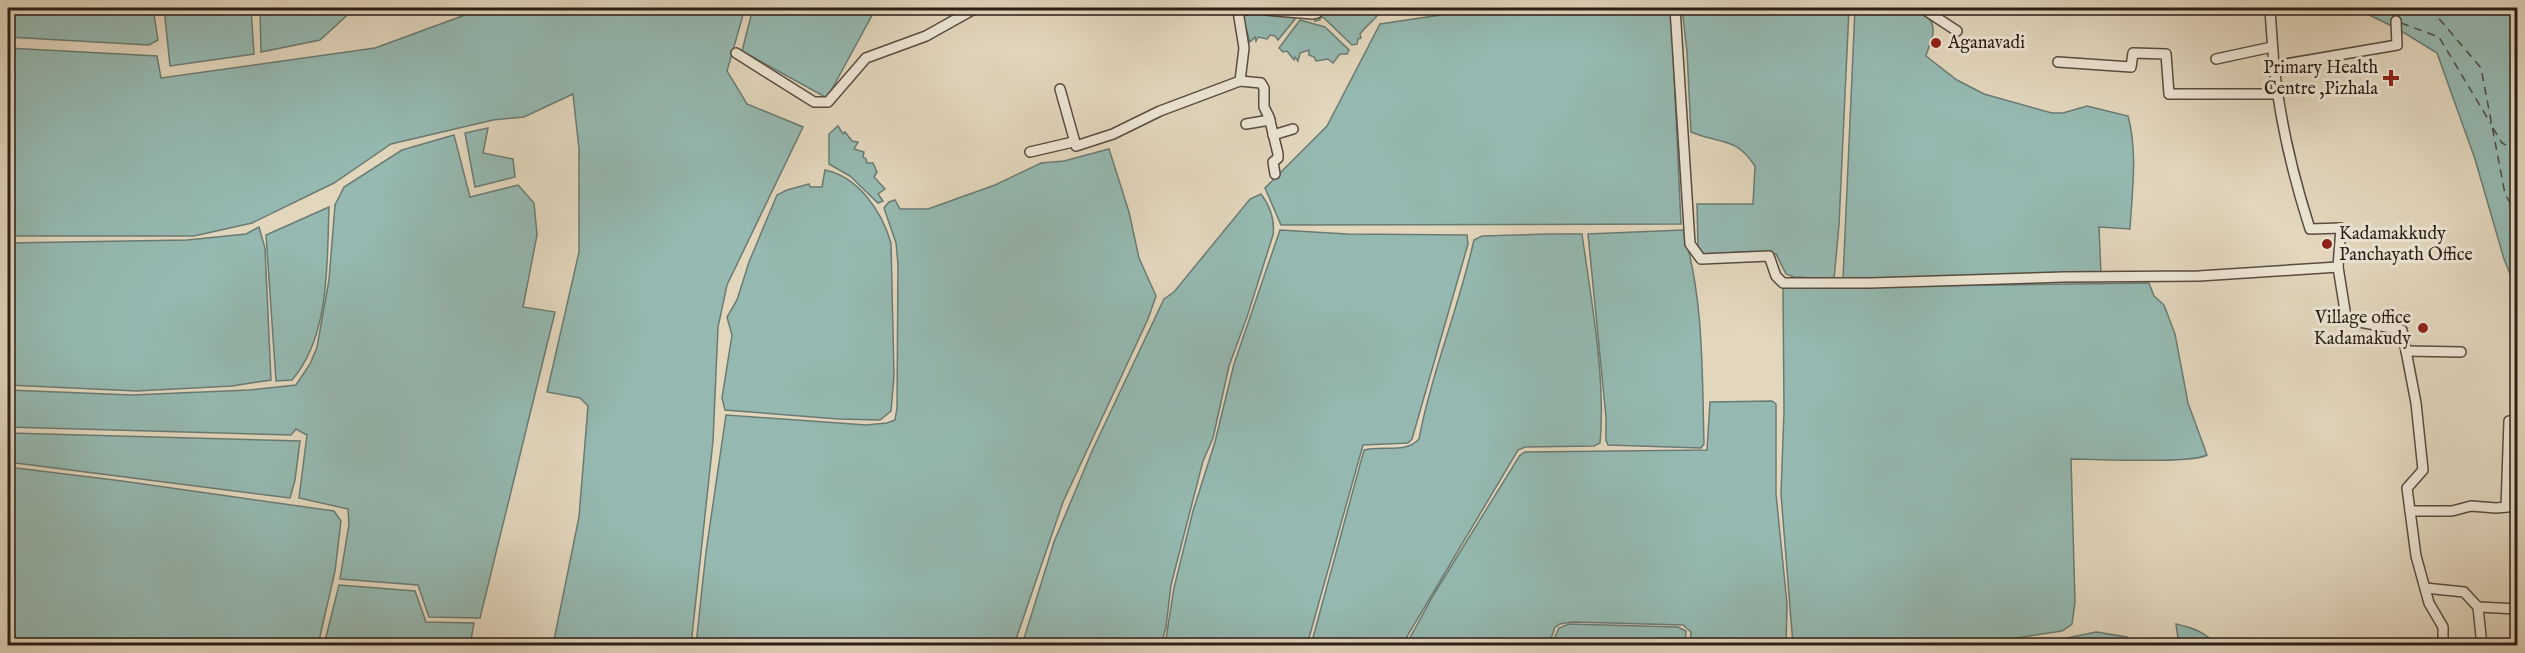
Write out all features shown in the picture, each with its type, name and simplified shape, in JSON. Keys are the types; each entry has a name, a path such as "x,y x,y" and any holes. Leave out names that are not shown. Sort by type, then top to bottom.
{"street":[{"path":"736,53 814,102 828,102 866,58 926,36 976,8"},
{"path":"1240,81 1244,48 1238,11 1254,9 1312,14 1317,13 1317,8"},
{"path":"1675,8 1690,244 1701,259 1769,256 1776,276 1783,282 1794,283 2199,276 2338,267"},
{"path":"1922,8 1957,30"},
{"path":"2270,10 2277,94 2297,189 2310,229 2341,228 2338,267 2346,317 2354,321 2402,330 2416,403 2423,470 2407,488 2416,556 2429,603 2443,627 2443,645"},
{"path":"2274,66 2397,45 2396,21"},
{"path":"2216,59 2272,47"},
{"path":"2058,62 2131,67 2133,53 2166,54 2169,94 2277,94"},
{"path":"1060,89 1073,142 1076,146 1113,134 1160,111 1240,81 1262,83 1264,107 1270,120 1278,158 1274,162 1275,174"},
{"path":"1246,124 1270,120"},
{"path":"1273,135 1293,129"},
{"path":"1030,152 1073,142"},
{"path":"2406,351 2461,352"},
{"path":"2410,511 2452,511 2471,506 2513,506 2509,421"},
{"path":"2425,588 2464,592 2478,607 2482,645"},
{"path":"2478,607 2517,609"}],"water":[{"path":"1888,7 1923,13 1930,20 1933,29 1926,56 1957,80 1984,94 2052,113 2063,113 2087,106 2128,116 2134,158 2130,229 2099,227 2101,275 1843,279 1855,8"},
{"path":"8,8 153,8 158,40 149,45 8,37"},
{"path":"164,8 251,8 254,54 170,66"},
{"path":"260,8 355,8 320,40 261,52"},
{"path":"484,8 745,8 727,71 747,104 803,127 727,285 718,327 713,441 691,645 553,645 579,517 588,406 580,398 547,392 579,252 579,149 573,94 524,117 493,120 391,144 334,183 252,223 194,236 11,236 8,225 8,48 157,56 161,78 375,48"},
{"path":"753,8 876,8 827,98 742,51"},
{"path":"1319,8 1381,10 1360,34 1361,38 1358,39 1357,44 1352,45 1324,18 1320,17 1320,20 1315,21 1314,17"},
{"path":"1454,8 1671,8 1681,224 1281,225 1265,188 1327,126 1380,24 1454,13"},
{"path":"1682,8 1849,8 1839,225 1834,279 1794,277 1786,274 1776,254 1757,252 1703,254 1698,246 1697,204 1753,204 1755,166 1748,156 1734,145 1691,132 1687,52"},
{"path":"1932,8 2245,8 2151,11"},
{"path":"2355,8 2517,8 2517,291 2504,259 2475,159 2437,53 2398,29"},
{"path":"1247,12 1293,12 1295,19 1278,40 1275,36 1270,35 1267,39 1258,37 1256,41 1255,37 1250,42 1242,15"},
{"path":"1300,20 1325,27 1349,50 1347,54 1340,54 1333,63 1328,59 1316,61 1309,55 1309,50 1300,53 1298,61 1295,57 1294,60 1287,51 1283,52 1279,48"},
{"path":"838,126 843,134 845,132 852,141 858,142 854,149 864,152 863,157 867,163 873,163 877,172 874,177 885,189 878,194 883,201 878,203 850,176 829,164 829,134"},
{"path":"488,128 483,153 513,159 515,177 475,187 465,133"},
{"path":"454,135 470,197 518,185 534,203 537,235 523,307 555,312 480,618 429,617 418,585 340,579 349,524 348,509 299,498 307,435 296,429 291,435 8,427 8,390 132,395 249,390 296,385 310,364 317,347 329,280 335,205 344,187 402,150"},
{"path":"1109,149 1129,212 1139,258 1156,296 1148,319 1063,502 1014,645 696,645 706,552 726,415 866,425 895,420 898,264 896,243 884,208 889,202 895,200 900,209 928,209 995,185 1041,163 1064,161"},
{"path":"825,170 848,180 858,188 875,208 891,243 894,376 891,411 880,420 725,410 722,398 732,335 727,317 737,300 749,262 777,195 809,184 810,187 822,187"},
{"path":"1261,194 1271,213 1273,235 1229,366 1213,438 1203,461 1171,585 1166,627 1161,645 1022,645 1054,542 1092,451 1164,299 1174,292 1250,199"},
{"path":"329,207 324,298 314,343 292,380 276,381 266,235"},
{"path":"259,227 265,248 271,380 232,386 137,391 8,385 8,243 187,240 246,234"},
{"path":"1280,230 1347,234 1467,235 1468,244 1412,439 1408,443 1363,445 1307,645 1165,645 1174,588 1193,511 1215,442 1234,364"},
{"path":"1683,230 1695,282 1698,309 1704,444 1701,448 1608,445 1588,234"},
{"path":"1582,234 1599,366 1600,443 1594,446 1525,447 1518,450 1402,645 1311,645 1364,450 1401,448 1414,444 1419,439 1424,414 1474,240 1482,236"},
{"path":"2149,283 2154,296 2164,305 2175,334 2188,403 2207,455 2198,458 2164,460 2071,459 2075,602 2072,624 2062,631 1970,645 1793,645 1781,494 1784,411 1783,288"},
{"path":"1772,401 1776,404 1776,494 1787,604 1786,645 1690,645 1691,632 1683,625 1572,622 1555,627 1552,636 1542,645 1406,645 1434,594 1520,455 1525,452 1707,450 1710,402"},
{"path":"8,433 300,441 295,480 290,498 8,462"},
{"path":"8,467 334,511 341,521 335,571 318,645 8,645"},
{"path":"339,585 415,591 426,622 474,623 470,645 324,645"},
{"path":"1569,624 1678,627 1686,631 1685,645 1551,645 1559,628"},
{"path":"2176,624 2203,633 2214,645 2179,645"},
{"path":"2096,632 2127,637 2128,645 2033,645"}],"ferry route":[{"path":"2389,8 2395,19"},
{"path":"2430,8 2481,68 2505,194 2518,216"},
{"path":"2401,23 2439,37 2491,124"},
{"path":"2493,128 2502,143 2518,152"}],"place":[{"name":"Aganavadi","path":"1936,43"},
{"name":"Primary Health Centre ,Pizhala","path":"2391,78"},
{"name":"Kadamakkudy Panchayath Office","path":"2327,244"},
{"name":"Village office Kadamakudy","path":"2423,328"}]}
